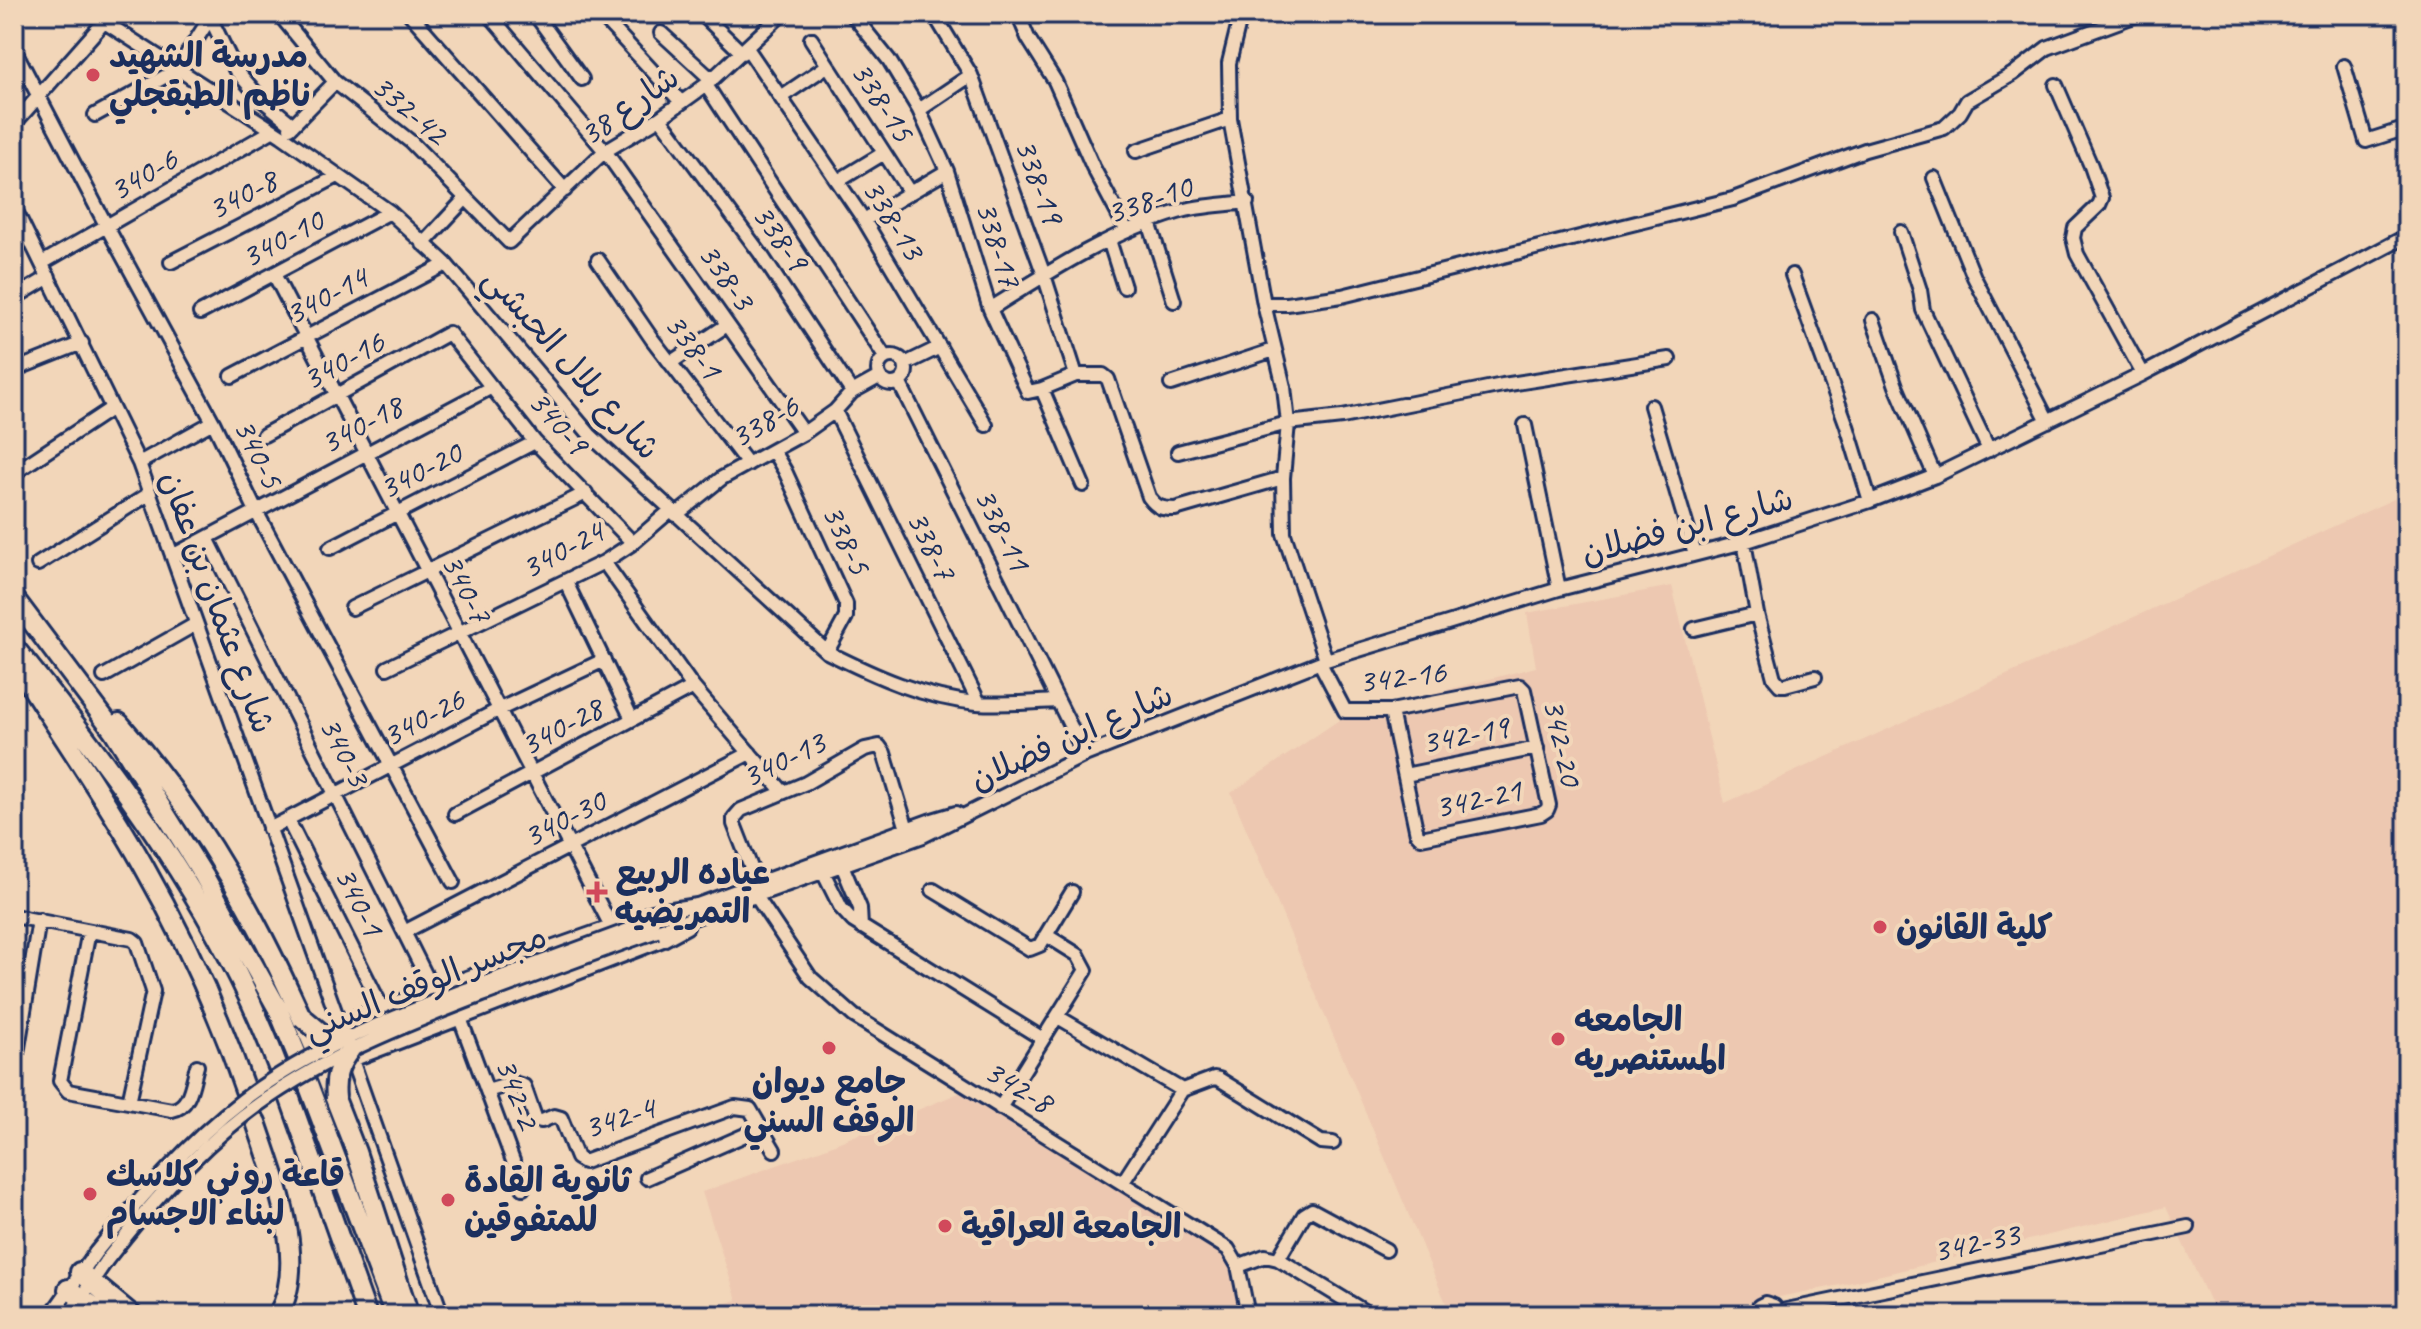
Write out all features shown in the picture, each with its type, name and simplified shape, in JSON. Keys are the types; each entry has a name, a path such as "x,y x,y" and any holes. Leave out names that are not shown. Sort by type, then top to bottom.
{"highway":[{"path":"14,598 113,730 212,889 278,1009 297,1055"},
{"path":"14,647 137,805 224,949 278,1067"},
{"path":"14,657 158,891 202,980 245,1090"},
{"path":"66,665 153,762 212,844 267,942 336,1098 409,1315"},
{"path":"302,1017 321,1033 347,1043 336,1077 336,1098"},
{"path":"308,1084 395,1315"},
{"path":"289,1096 367,1315"},
{"path":"256,1122 276,1187 291,1258 288,1291 278,1315"},
{"path":"86,1276 132,1315"},
{"path":"74,1293 106,1315"}],"street":[{"name":"332-42","path":"279,14 335,82 411,142 509,242"},
{"path":"410,14 565,190"},
{"name":"338-3","path":"489,14 605,151 804,433"},
{"path":"535,14 582,79"},
{"path":"600,14 681,102"},
{"name":"338-13","path":"702,14 745,50 781,97 864,220 986,425"},
{"name":"شارع 38","path":"509,242 605,151 660,118 709,82 782,14"},
{"name":"338-17","path":"852,14 889,60 919,110 947,171 990,309 1028,392 1042,389 1083,485"},
{"name":"338-19","path":"934,14 971,75 1044,275 1076,375"},
{"path":"1018,14 1028,38 1055,81 1093,167 1127,231"},
{"path":"1241,14 1229,63 1230,119 1264,304 1284,387 1288,423 1283,478 1284,534 1323,662"},
{"path":"1264,304 1342,296 1733,199 1865,150 1944,128 1960,113 1967,101 2013,74 2047,48 2139,14"},
{"path":"14,124 102,16"},
{"name":"شارع بلال الحبشي","path":"102,16 177,70 277,133 390,212 446,264 591,436 827,652 930,696 979,703 1058,701"},
{"path":"95,115 177,70 210,16"},
{"path":"210,16 235,69 260,98 293,125"},
{"path":"661,33 709,82 885,357"},
{"name":"338-15","path":"811,39 910,193"},
{"name":"340-5","path":"14,49 453,882"},
{"path":"781,97 827,66"},
{"path":"2344,66 2366,141 2407,128"},
{"path":"919,110 971,75"},
{"name":"340-6","path":"42,263 293,125 335,82"},
{"path":"2056,85 2102,198 2099,205 2075,228 2077,254 2143,374"},
{"name":"338-9","path":"660,118 760,253 852,392"},
{"path":"1136,151 1230,119"},
{"path":"838,181 884,153"},
{"path":"864,220 947,171"},
{"name":"340-8","path":"171,262 338,176"},
{"path":"1934,178 1974,277 2048,421"},
{"path":"423,244 465,199"},
{"name":"338-10","path":"990,309 1044,275 1127,231 1182,211 1247,202"},
{"name":"340-10","path":"200,313 390,212"},
{"name":"شارع عثمان بن عفان","path":"15,213 139,463 442,1315"},
{"path":"1149,222 1174,301"},
{"path":"1901,232 1920,290 1923,310 1989,450"},
{"name":"شارع ابن فضلان","path":"756,890 823,872 931,832 1085,755 1323,662 1559,589 1744,542 1870,501 1935,476 2143,374 2407,236"},
{"path":"1109,240 1124,287"},
{"name":"338-1","path":"598,260 670,363 748,464"},
{"name":"340-14","path":"232,376 446,264"},
{"name":"340-7","path":"274,274 611,926"},
{"path":"1792,275 1847,426 1870,501"},
{"path":"14,298 49,277"},
{"path":"1873,320 1896,386 1935,476"},
{"path":"670,363 727,325"},
{"name":"340-9","path":"449,333 535,442 633,543"},
{"name":"340-16","path":"264,435 449,333"},
{"path":"14,370 82,343"},
{"path":"905,364 940,347"},
{"path":"1171,384 1274,350"},
{"path":"885,357 898,357 905,364 906,372 899,382 890,384 879,377 879,364 885,357"},
{"path":"1178,452 1288,423 1342,417 1519,382 1669,359"},
{"path":"1042,389 1076,375 1103,375 1108,379 1149,497 1156,506 1175,509 1283,478"},
{"name":"338-6","path":"674,513 722,478 804,433 835,411 852,392 879,377"},
{"name":"338-11","path":"899,382 1058,701"},
{"name":"340-18","path":"172,556 492,387"},
{"path":"1651,406 1695,554"},
{"path":"14,473 112,408"},
{"name":"338-7","path":"835,411 979,703"},
{"path":"139,463 213,422"},
{"path":"1525,425 1559,589"},
{"name":"340-20","path":"330,548 535,442"},
{"name":"338-5","path":"773,451 846,604 846,617 827,652"},
{"path":"352,608 586,493"},
{"path":"38,564 149,494"},
{"name":"340-24","path":"387,668 604,562 674,513"},
{"name":"340-3","path":"207,538 433,990"},
{"path":"1744,542 1757,614 1777,682 1785,685 1815,677"},
{"path":"604,562 693,687 783,792"},
{"path":"566,582 632,719"},
{"path":"1694,629 1757,614"},
{"path":"104,676 196,624"},
{"name":"340-26","path":"269,829 498,710 604,660"},
{"name":"342-16","path":"1323,662 1345,711 1391,711 1520,686"},
{"name":"342-20","path":"1520,686 1524,690 1537,748 1549,805 1547,810"},
{"name":"340-28","path":"455,814 693,687"},
{"path":"1058,701 1085,755"},
{"path":"1391,711 1405,775"},
{"name":"340-13","path":"756,890 734,818 741,810 806,783 865,749 879,746 887,761 907,829"},
{"name":"342-19","path":"1405,775 1537,748"},
{"name":"340-30","path":"404,932 750,753"},
{"name":"342-21","path":"1405,775 1417,834 1421,838 1541,814 1547,810"},
{"name":"شارع ابن فضلان","path":"655,926 756,890 907,829 956,813 960,815"},
{"name":"340-1","path":"288,820 382,1008"},
{"path":"842,865 860,908 861,927"},
{"path":"823,872 841,908 861,927 1043,1039"},
{"name":"342-8","path":"756,890 810,977 835,1001 872,1029 1228,1249 1238,1266"},
{"path":"933,890 1030,949 1040,945 1072,892"},
{"path":"347,1043 382,1008 663,909 698,911"},
{"path":"347,1043 460,1018 663,940 698,911"},
{"path":"14,916 132,939 137,943 153,991 129,1102"},
{"path":"14,1072 39,920"},
{"name":"مجسر الوقف السني","path":"74,1293 143,1196 215,1123 246,1098 347,1043 415,1021 655,926"},
{"path":"89,931 60,1081 68,1091 172,1110 186,1104 197,1066"},
{"path":"1000,1108 1086,970 1078,955 1046,935"},
{"path":"1058,1017 1182,1090"},
{"name":"342-2","path":"460,1018 523,1188"},
{"path":"1123,1182 1182,1090 1218,1078 1321,1142 1333,1143"},
{"name":"342-4","path":"487,1091 514,1083 524,1086 536,1120 554,1116 561,1118 577,1158 584,1162 735,1107 750,1109 761,1128"},
{"path":"647,1178 761,1128 774,1150"},
{"path":"1278,1259 1304,1215 1312,1210 1386,1250"},
{"name":"342-33","path":"1756,1315 1759,1306 1765,1303 1774,1306 1776,1314 2188,1227"},
{"path":"1248,1315 1238,1266 1265,1256 1278,1259 1370,1315"},
{"path":"51,1315 74,1293"},
{"path":"69,1315 74,1293"}],"shaded area":[{"path":"2407,493 2407,1315 2216,1315 2166,1207 1840,1285 1687,1315 1451,1315 1231,793 1345,716 1536,667 1527,613 1672,586 1725,803"},
{"name":"الجامعة العراقية","path":"964,1091 1230,1259 1238,1315 683,1315 737,1300 702,1192 825,1148"}],"place":[{"name":"مدرسة الشهيد ناظم الطبقجلي","path":"93,75"},
{"name":"عياده الربيع التمريضيه","path":"597,892"},
{"name":"كلية القانون","path":"1880,927"},
{"name":"الجامعه المستنصريه","path":"1558,1039"},
{"name":"جامع ديوان الوقف السني","path":"829,1048"},
{"name":"قاعة روني كلاسك لبناء الاجسام","path":"90,1194"},
{"name":"ثانوية القادة للمتفوقين","path":"448,1200"},
{"name":"الجامعة العراقية","path":"945,1226"}]}
